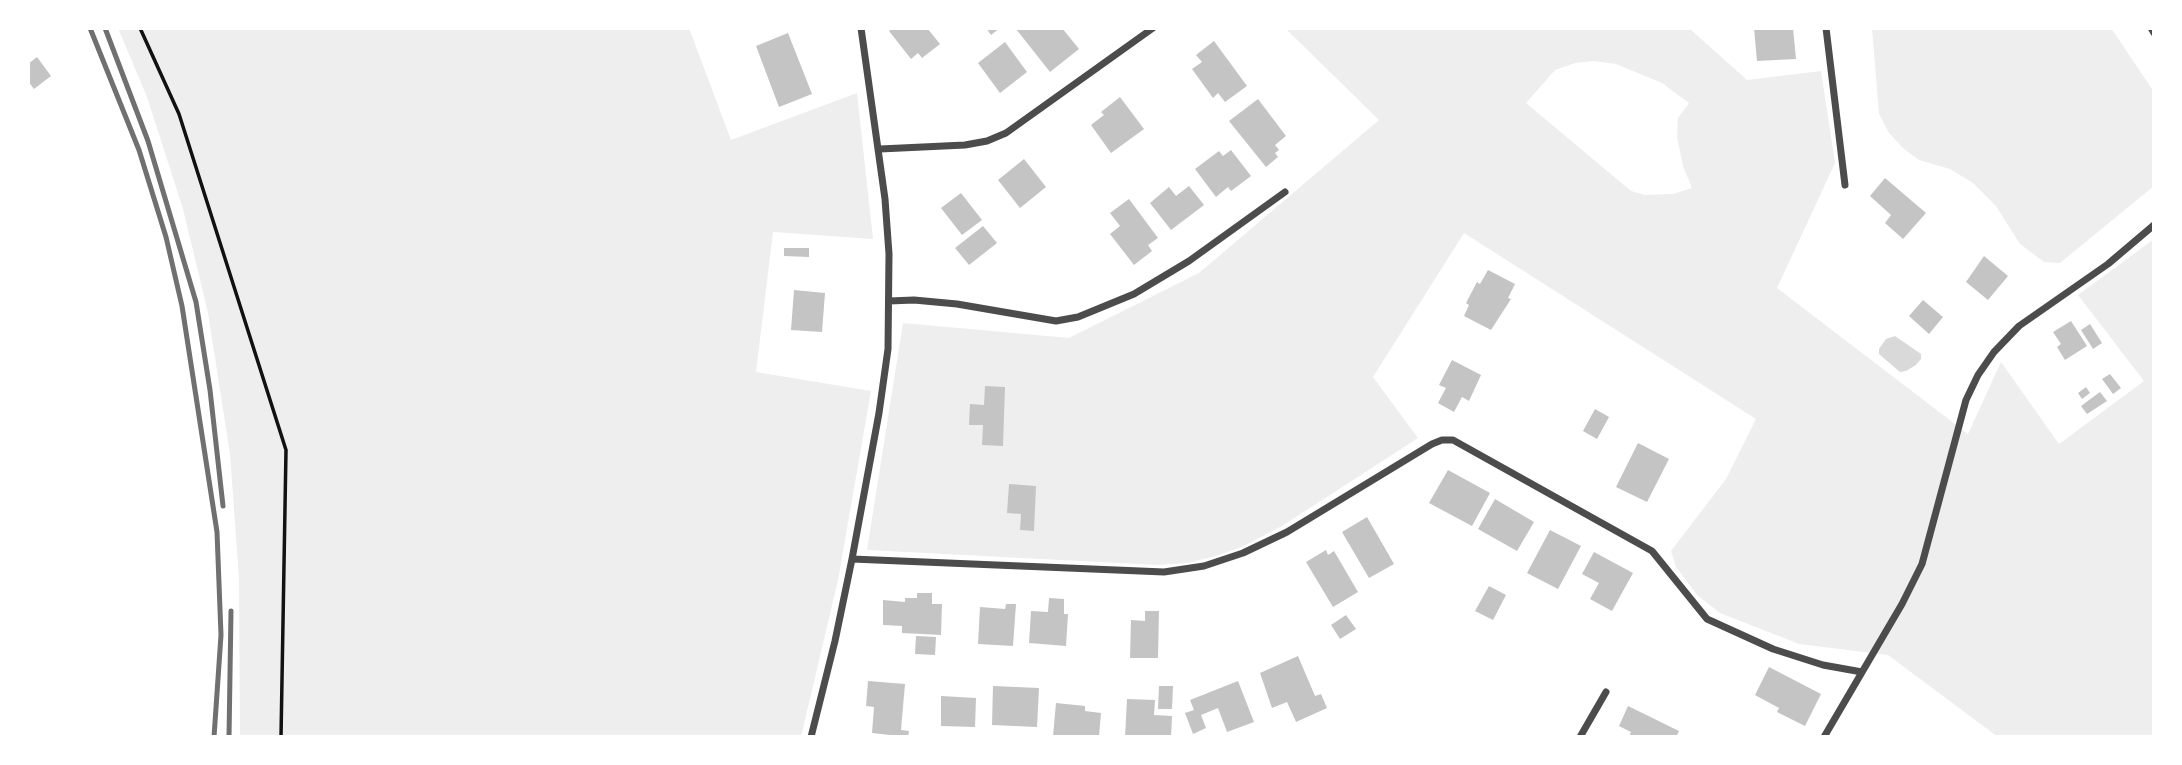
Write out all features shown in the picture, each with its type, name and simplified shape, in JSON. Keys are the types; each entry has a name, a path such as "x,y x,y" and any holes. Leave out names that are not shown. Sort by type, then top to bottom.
{"street":[{"path":"811,737 852,559 888,349 889,254 880,149 861,28"},
{"path":"880,149 965,145 987,141 1006,133 1153,28"},
{"path":"1826,28 1845,185"},
{"path":"2151,28 2154,33"},
{"path":"889,302 914,300 957,304 1056,321 1078,317 1134,293 1189,261 1285,192"},
{"path":"1824,737 1902,604 1922,564 1966,400 1978,374 1994,352 2019,326 2108,264 2154,225"},
{"path":"852,559 1164,572 1204,566 1243,553 1287,533 1432,444 1453,440 1652,551 1707,619 1773,649 1823,665 1862,672"},
{"path":"1580,737 1606,692"}],"path":[{"path":"140,28 179,114 286,450 281,737"}],"shaded area":[{"path":"118,28 689,28 731,140 857,93 873,239 773,232 756,372 871,391 838,580 801,737 240,737 239,578 230,454 208,313 183,209 147,97"},
{"path":"1285,28 1689,28 1747,80 1821,71 1835,163 1777,288 1968,434 2001,362 2059,444 2144,381 2078,295 2154,239 2154,737 1998,737 1888,655 1799,644 1720,613 1697,595 1676,567 1671,551 1726,479 1756,419 1464,233 1373,377 1418,438 1282,526 1244,546 1216,556 1187,563 1158,565 867,550 903,323 1069,338 1199,273 1379,120","holes":["1594,61 1616,64 1662,83 1689,103 1678,118 1677,137 1683,166 1692,188 1673,194 1645,195 1631,191 1526,103 1555,70 1575,63"]},
{"path":"1872,28 2111,28 2154,92 2154,186 2060,263 2044,262 2020,244 1996,206 1973,183 1950,169 1919,160 1889,133 1879,114"},
{"path":"1895,336 1921,354 1916,365 1906,371 1900,372 1879,354 1879,349 1886,339"}],"building":[{"path":"893,28 927,28 940,44 922,58 918,53 911,59 889,31"},
{"path":"986,28 1000,28 991,35"},
{"path":"1062,28 1079,49 1050,72 1016,29"},
{"path":"1754,28 1793,28 1796,59 1757,61"},
{"path":"788,33 812,94 779,107 756,46"},
{"path":"1214,41 1247,86 1225,102 1218,93 1213,98 1192,69 1202,62 1196,55"},
{"path":"1005,42 1027,72 1000,93 978,63"},
{"path":"37,57 51,76 34,89 28,81 28,64"},
{"path":"1120,97 1144,129 1111,153 1091,125 1104,115 1101,112"},
{"path":"1258,99 1286,136 1275,145 1279,150 1275,153 1278,157 1266,167 1229,121"},
{"path":"1231,150 1251,176 1231,191 1228,187 1216,197 1195,169 1219,151 1223,156"},
{"path":"1024,159 1046,187 1020,208 998,180"},
{"path":"1885,178 1926,213 1903,239 1885,223 1891,215 1870,196"},
{"path":"1189,186 1204,205 1171,230 1150,203 1169,187 1176,196"},
{"path":"961,193 982,220 962,235 941,208"},
{"path":"1129,199 1158,238 1148,245 1152,251 1134,265 1110,234 1120,226 1110,213"},
{"path":"983,226 997,243 969,265 955,248"},
{"path":"784,248 809,248 809,257 784,256"},
{"path":"1984,256 2008,276 1988,300 1966,282"},
{"path":"1488,270 1515,284 1508,298 1511,299 1491,330 1464,316 1469,305 1466,303 1477,282 1480,284"},
{"path":"794,290 825,293 822,332 791,330"},
{"path":"1923,300 1943,317 1929,334 1909,316"},
{"path":"2071,321 2087,346 2065,360 2057,347 2061,344 2053,332"},
{"path":"2090,324 2102,343 2093,349 2081,330"},
{"path":"1452,360 1481,375 1469,401 1462,397 1454,412 1438,403 1446,388 1439,385"},
{"path":"2110,374 2121,388 2113,394 2102,379"},
{"path":"985,386 1005,387 1003,446 982,445 983,425 969,425 970,404 984,405"},
{"path":"2086,387 2090,393 2082,399 2078,393"},
{"path":"2100,392 2107,401 2087,414 2081,406"},
{"path":"1595,409 1609,417 1597,439 1583,431"},
{"path":"1638,443 1669,459 1647,502 1616,487"},
{"path":"1448,470 1490,493 1472,526 1429,503"},
{"path":"1009,484 1036,486 1034,531 1020,530 1021,514 1007,513"},
{"path":"1495,499 1534,522 1517,551 1478,529"},
{"path":"1367,517 1394,564 1369,578 1342,532"},
{"path":"1550,530 1581,546 1558,589 1527,573"},
{"path":"1326,550 1328,555 1334,551 1358,592 1333,607 1306,562"},
{"path":"1594,552 1633,573 1612,611 1590,599 1599,583 1582,574"},
{"path":"1489,586 1506,595 1493,620 1475,611"},
{"path":"917,593 932,593 932,604 942,604 941,635 902,633 902,626 883,625 883,600 905,602 905,598 917,598"},
{"path":"1049,598 1064,599 1064,614 1068,614 1066,646 1029,643 1031,611 1048,612"},
{"path":"1006,604 1016,604 1013,646 978,644 980,607 1005,609"},
{"path":"1145,611 1159,611 1158,658 1130,658 1131,620 1145,621"},
{"path":"1346,615 1356,629 1340,639 1331,625"},
{"path":"916,636 936,637 935,655 915,654"},
{"path":"1298,656 1315,696 1321,694 1327,708 1296,722 1287,702 1272,708 1260,673"},
{"path":"1769,667 1821,694 1805,726 1777,712 1779,708 1755,695"},
{"path":"868,681 905,684 901,730 909,731 908,737 872,733 874,707 866,706"},
{"path":"1238,681 1254,722 1227,732 1218,708 1201,715 1206,728 1193,734 1185,713 1194,710 1190,700"},
{"path":"993,686 1039,688 1037,727 992,725"},
{"path":"1159,686 1173,686 1172,709 1158,709"},
{"path":"941,696 976,698 975,727 941,726"},
{"path":"1127,699 1155,700 1154,715 1172,716 1171,737 1125,737"},
{"path":"1056,703 1085,706 1085,711 1101,713 1099,736 1053,736"},
{"path":"1628,706 1679,731 1676,737 1629,737 1631,732 1619,726"}],"railway":[{"path":"90,28 139,150 166,237 182,306 217,532 221,635 214,737"},
{"path":"105,28 148,141 196,302 210,390 223,506"},
{"path":"229,737 231,611"}]}
